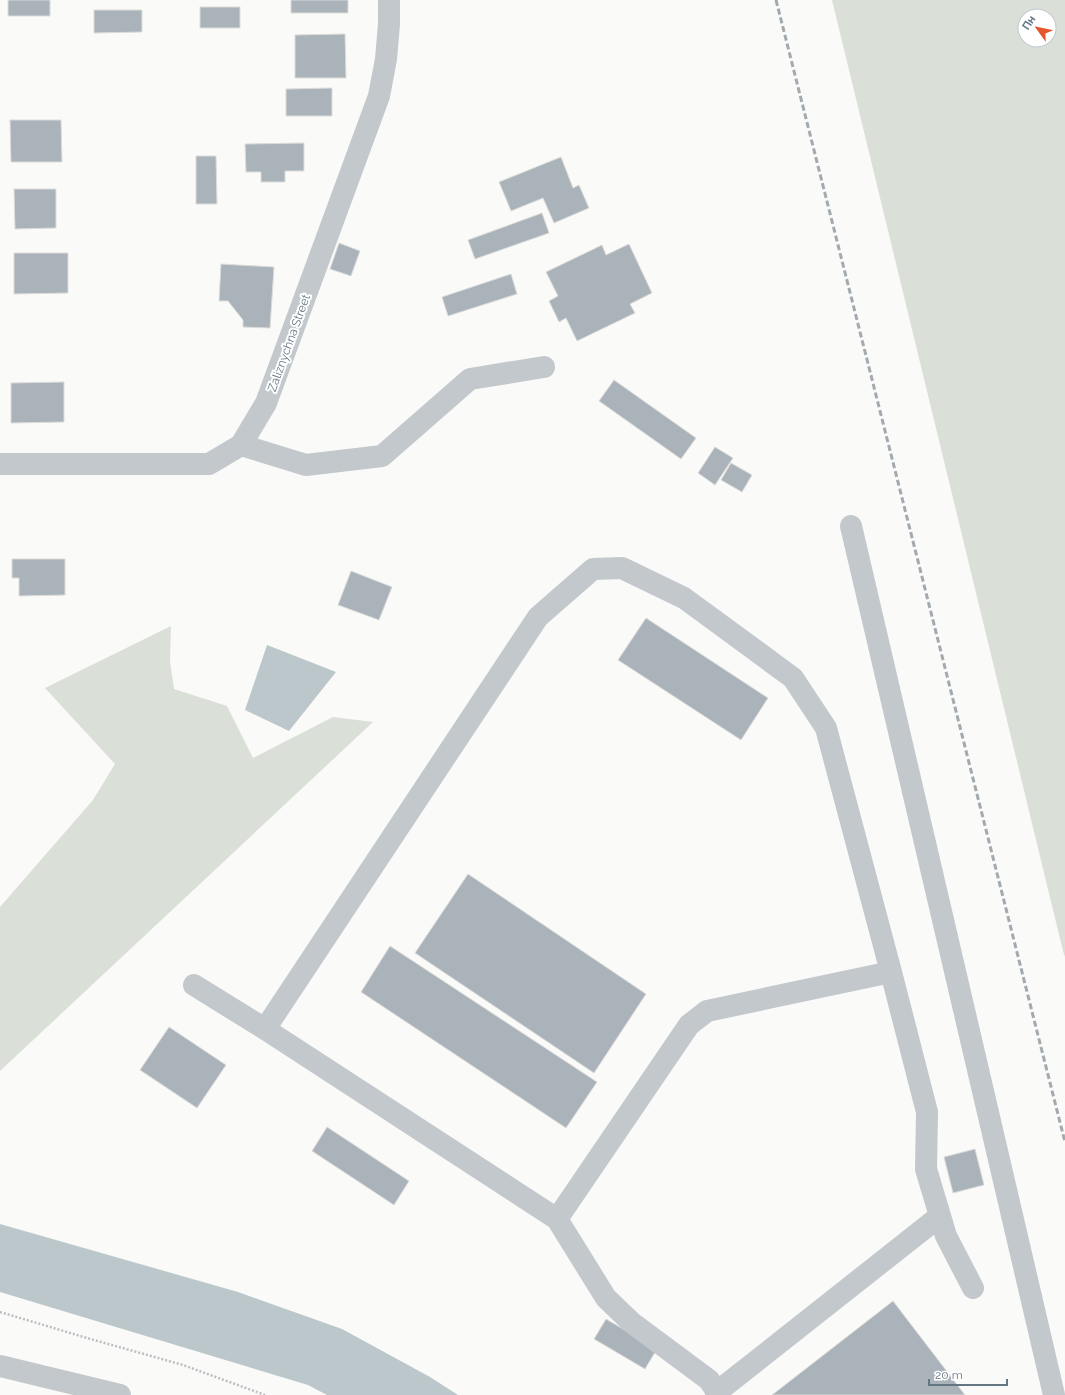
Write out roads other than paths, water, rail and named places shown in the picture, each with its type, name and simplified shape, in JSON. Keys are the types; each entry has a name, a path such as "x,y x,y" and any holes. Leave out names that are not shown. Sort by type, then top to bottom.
{"street":[{"name":"Zaliznychna Street","path":"0,464 209,464 241,445 266,403 379,96 386,59 389,24 389,0"},
{"path":"241,445 306,465 382,456 470,379 544,367"},
{"path":"851,526 1054,1395"},
{"path":"265,1029 538,617 593,569 622,568 684,598 793,678 826,728 927,1112 926,1169 946,1236 973,1288"},
{"path":"557,1219 689,1025 707,1011 891,972"},
{"path":"194,985 265,1029 557,1219 606,1298 631,1322 709,1380 716,1394 940,1216"},
{"path":"0,1366 120,1395"}],"railway":[{"path":"776,0 1065,1142"}]}
